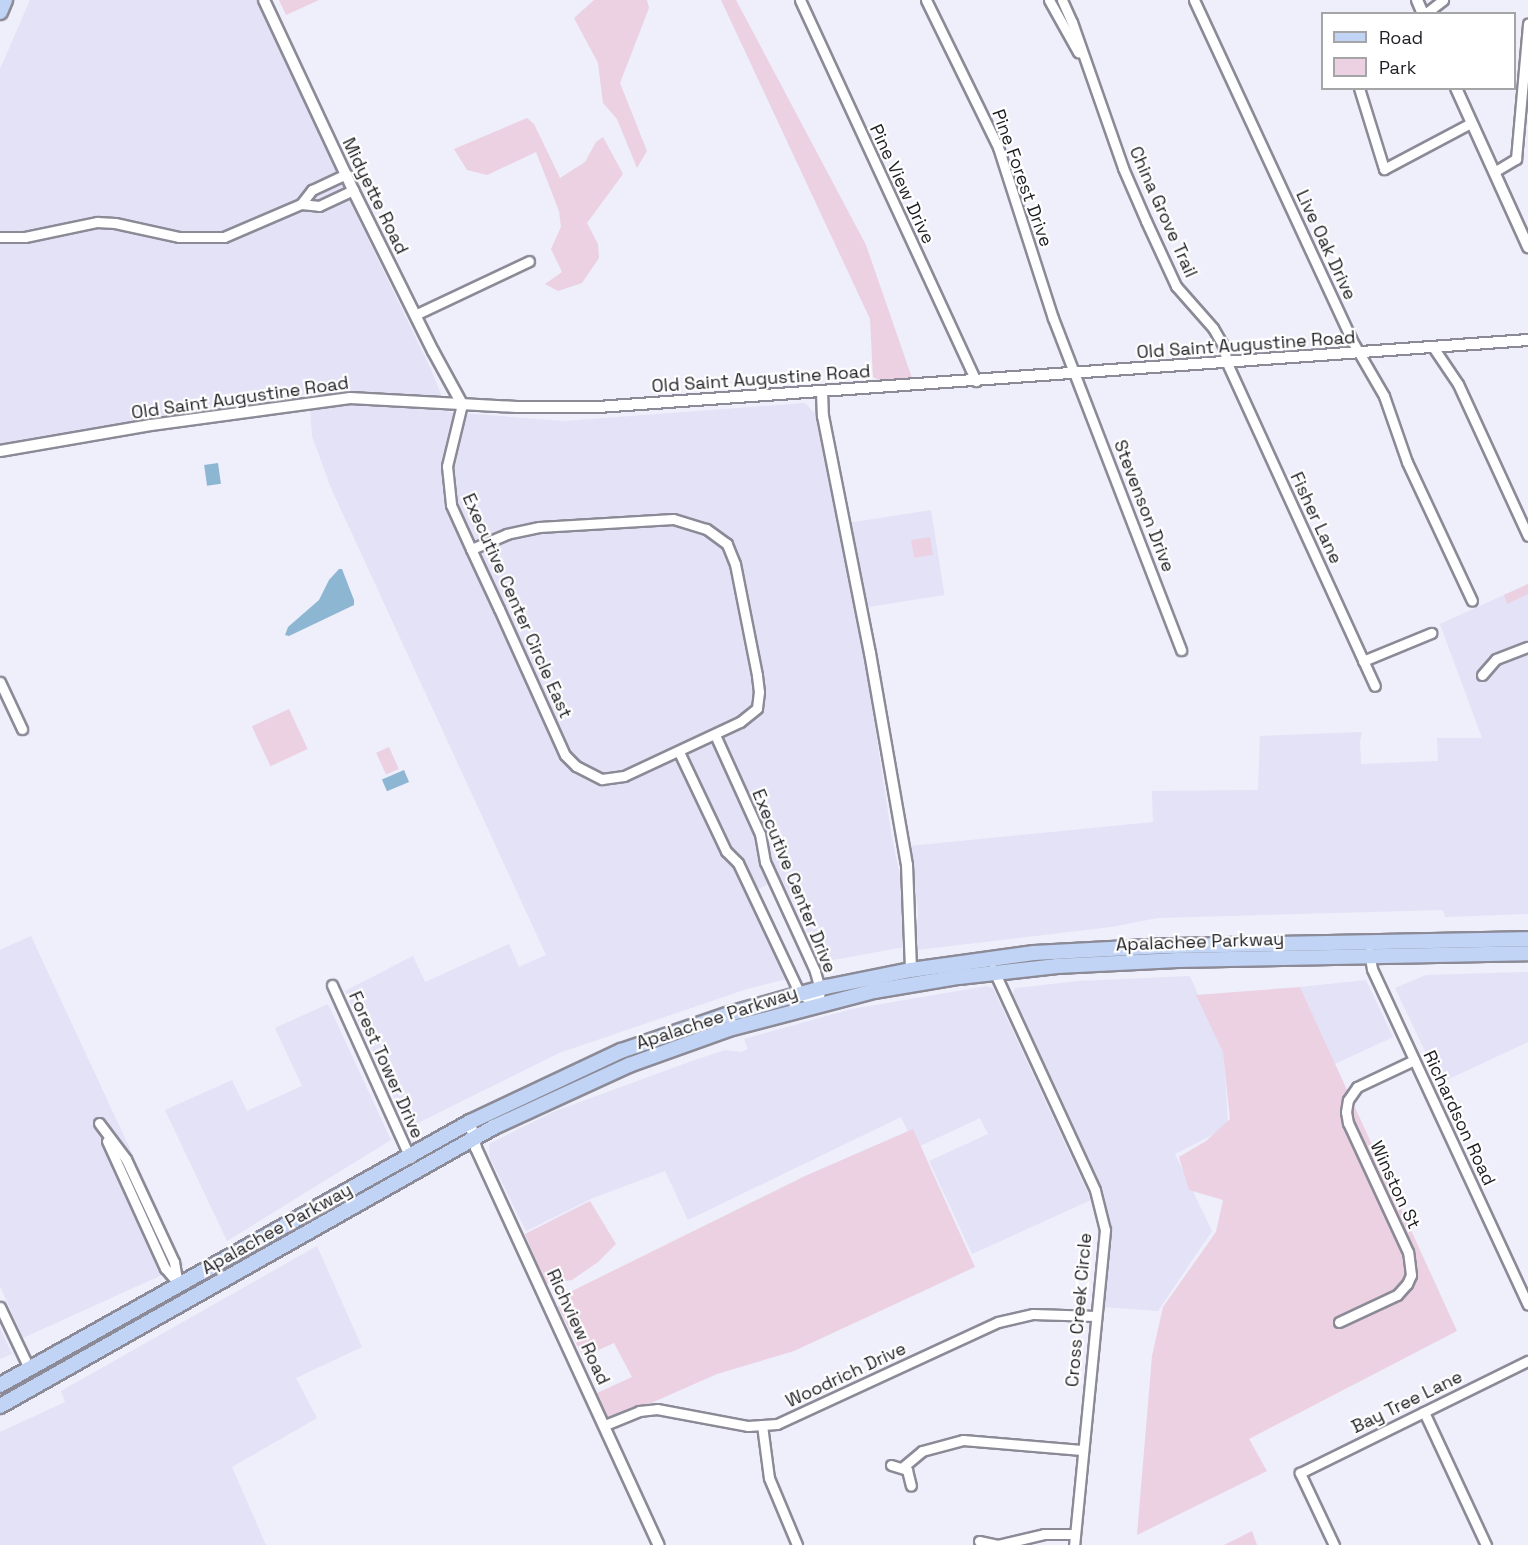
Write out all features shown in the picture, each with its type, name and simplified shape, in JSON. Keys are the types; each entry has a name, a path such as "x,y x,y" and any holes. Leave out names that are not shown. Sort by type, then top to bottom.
{"main road":[{"path":"0,12 5,0"},
{"name":"Apalachee Parkway","path":"0,1406 474,1138 530,1109 629,1065 722,1032 818,1004 884,990 995,973 1121,962 1528,939"},
{"name":"Apalachee Parkway","path":"0,1385 178,1284 528,1092 650,1040 800,994 911,970 988,958 1113,948 1369,949 1528,953"},
{"path":"629,1065 650,1040"},
{"path":"267,1254 290,1224 313,1229"},
{"path":"178,1284 187,1300"},
{"path":"44,1380 48,1357"}],"street":[{"name":"Midyette Road","path":"264,0 353,190 462,404"},
{"name":"Pine View Drive","path":"800,0 976,381"},
{"name":"Pine Forest Drive","path":"926,0 955,64 990,127 1023,220 1053,318 1075,374"},
{"name":"China Grove Trail","path":"1049,0 1086,64"},
{"name":"China Grove Trail","path":"1062,0 1123,168 1176,286 1214,328 1223,345 1227,363"},
{"name":"Live Oak Drive","path":"1194,0 1359,353 1384,396 1407,462 1472,601"},
{"path":"1427,12 1443,0"},
{"path":"1494,172 1516,159 1528,24"},
{"path":"1360,90 1384,169 1471,123"},
{"path":"1457,90 1528,247"},
{"path":"0,237 25,237 97,222 115,222 179,237 224,237 301,204 312,190 346,174"},
{"path":"301,204 319,206 353,190"},
{"path":"415,315 530,261"},
{"name":"Old Saint Augustine Road","path":"0,451 315,401 372,398 462,404 598,407 1528,340"},
{"path":"1433,347 1458,384 1528,536"},
{"name":"Fisher Lane","path":"1227,363 1375,686"},
{"name":"Stevenson Drive","path":"1075,374 1181,650"},
{"path":"822,391 823,416 870,653 907,865 911,970"},
{"name":"Executive Center Circle East","path":"462,404 449,454 447,475 451,506 566,754 580,770 602,779 624,776 679,752"},
{"path":"471,549 507,534 539,527 673,519 694,524 721,539 731,552 735,564 759,692 754,712 715,735 679,752"},
{"path":"1363,662 1431,633"},
{"path":"1482,675 1496,659 1528,647"},
{"path":"0,682 22,729"},
{"name":"Executive Center Drive","path":"679,752 726,851 738,863 800,994 818,1004 820,989 815,971 765,862 760,834 715,735"},
{"name":"Richardson Road","path":"1369,949 1372,969 1528,1305"},
{"name":"Cross Creek Circle","path":"988,958 1095,1190 1101,1209 1105,1251 1096,1316 1074,1545"},
{"name":"Forest Tower Drive","path":"332,985 410,1158"},
{"name":"Winston St","path":"1339,1322 1397,1295 1411,1275 1408,1252 1348,1123 1346,1112 1348,1100 1357,1087 1414,1060"},
{"name":"Richview Road","path":"470,1122 474,1138 659,1545"},
{"path":"99,1123 126,1159 174,1262 178,1284 165,1268 99,1123"},
{"path":"0,1306 29,1368"},
{"name":"Woodrich Drive","path":"605,1425 639,1411 657,1409 748,1426 777,1424 998,1322 1033,1314 1096,1316"},
{"name":"Bay Tree Lane","path":"1334,1545 1300,1473 1528,1361"},
{"path":"1424,1412 1486,1545"},
{"path":"762,1425 769,1478 797,1545"},
{"path":"903,1467 922,1451 963,1440 1082,1450"},
{"path":"891,1465 903,1467 909,1475 910,1486"},
{"path":"980,1541 998,1545 1044,1534 1074,1534"}],"shaded area":[{"path":"30,0 259,0 353,208 430,367 448,412 564,421 805,403 817,416 864,655 892,838 904,894 904,947 822,962 781,878 748,894 787,979 747,989 559,1053 408,1128 345,991 413,956 425,982 509,944 519,967 546,955 331,488 312,436 309,394 0,445 0,69"},
{"path":"931,510 944,595 863,608 850,523"},
{"path":"1528,584 1528,914 1445,917 1443,910 1158,918 1111,927 917,950 918,907 909,846 1153,822 1152,791 1258,790 1260,736 1362,732 1361,764 1438,761 1437,738 1482,738 1440,624"},
{"path":"31,936 184,1265 23,1338 0,1286 0,950"},
{"path":"1528,972 1528,1042 1440,1083 1395,988 1426,975"},
{"path":"1190,976 1224,1054 1228,1127 1175,1154 1212,1231 1158,1311 1103,1307 1109,1249 1108,1216 1103,1189 1013,994 1015,988 1079,981"},
{"path":"1366,980 1393,1037 1335,1064 1300,987"},
{"path":"987,986 993,988 1091,1200 972,1254 929,1161 988,1134 980,1118 916,1148 901,1117 688,1220 665,1171 593,1198 526,1231 490,1158 489,1144 553,1112 725,1050 741,1052 748,1049 744,1039 852,1009"},
{"path":"328,1004 391,1140 227,1241 165,1110 232,1080 247,1111 302,1086 275,1028"},
{"path":"317,1246 362,1347 296,1378 317,1418 232,1467 266,1545 0,1545 0,1432 65,1402 61,1391"},
{"path":"0,1328 12,1354 0,1359"}],"green space":[{"path":"279,0 319,0 286,15"},
{"path":"594,0 647,0 649,8 620,83 647,151 637,168 617,119 603,103 598,63 574,18"},
{"path":"721,0 736,0 866,245 912,378 886,384 873,377 870,319"},
{"path":"527,118 534,124 560,178 585,162 596,142 603,137 623,174 587,223 598,244 599,258 582,283 558,291 545,284 562,272 551,249 561,227 559,211 536,152 487,175 467,170 454,149"},
{"path":"930,537 933,555 914,558 911,540"},
{"path":"1528,584 1528,594 1507,604 1504,595"},
{"path":"289,709 308,749 270,766 252,726"},
{"path":"389,747 399,769 386,775 376,753"},
{"path":"1300,987 1457,1331 1249,1439 1267,1471 1137,1535 1152,1356 1163,1307 1216,1232 1223,1200 1189,1190 1179,1157 1206,1141 1230,1119 1223,1052 1196,995"},
{"path":"913,1129 975,1267 794,1351 717,1374 608,1422 595,1394 632,1377 614,1343 583,1357 558,1307 566,1294 805,1176"},
{"path":"590,1201 616,1244 598,1262 572,1280 545,1284 525,1234"},
{"path":"1252,1531 1257,1545 1224,1545"}],"water":[{"path":"218,463 221,484 207,486 204,465"},
{"path":"339,569 342,569 354,605 289,636 285,635 288,627 319,600 329,580"},
{"path":"404,770 409,782 387,791 382,779"}]}
